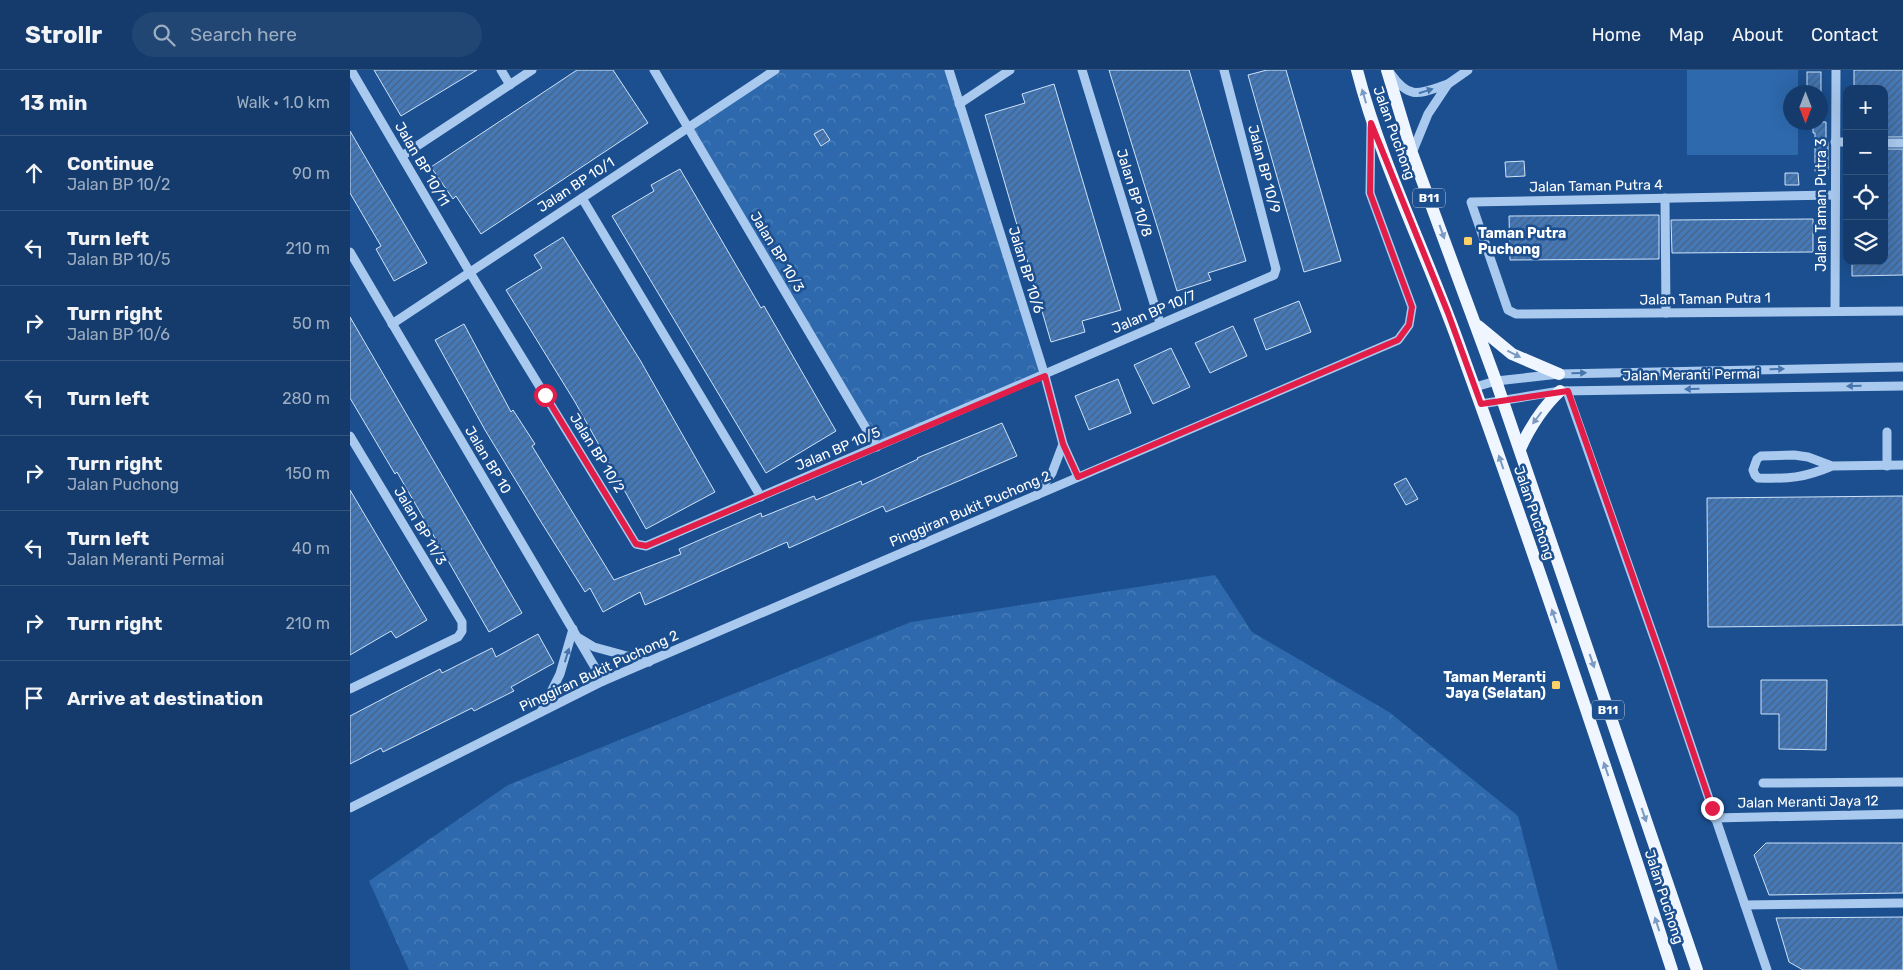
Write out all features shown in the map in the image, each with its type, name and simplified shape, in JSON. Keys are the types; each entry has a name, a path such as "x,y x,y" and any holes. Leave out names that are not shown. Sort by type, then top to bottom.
{"main road":[{"name":"Jalan Puchong","path":"1357,70 1371,123 1448,313 1481,404 1612,786 1672,970"},
{"name":"Jalan Puchong","path":"1388,70 1412,153 1476,324 1520,449 1698,970"},
{"path":"1476,324 1512,354 1559,374"},
{"path":"1520,449 1532,424 1550,400 1564,391"}],"street":[{"name":"Jalan BP 10/11","path":"351,70 469,271"},
{"path":"501,70 510,85"},
{"path":"402,156 532,70"},
{"name":"Jalan BP 10/3","path":"654,70 877,448"},
{"name":"Jalan BP 10/1","path":"392,324 469,271 775,70"},
{"name":"Jalan BP 10/6","path":"949,70 1045,376 1063,444 1078,477"},
{"path":"959,104 1010,70"},
{"name":"Jalan BP 10/8","path":"1082,70 1160,323"},
{"name":"Jalan BP 10/9","path":"1224,70 1276,269 1274,275"},
{"path":"1388,70 1401,88 1419,94 1448,84 1468,70"},
{"name":"Jalan Taman Putra 3","path":"1835,311 1836,70"},
{"path":"1412,153 1428,114 1448,84"},
{"name":"Pinggiran Bukit Puchong 2","path":"350,808 604,681 1398,340 1409,325 1412,307 1370,193 1371,123"},
{"path":"1835,142 1843,142"},
{"path":"1888,143 1903,143"},
{"name":"Jalan Taman Putra 4","path":"1508,310 1471,202 1835,195"},
{"path":"582,198 761,496"},
{"path":"1665,198 1666,313"},
{"name":"Jalan BP 10","path":"350,252 604,681"},
{"name":"Jalan BP 10/2","path":"469,271 636,544 641,546"},
{"name":"Jalan BP 10/7","path":"1045,376 1160,323 1274,275"},
{"name":"Jalan Taman Putra 1","path":"1508,310 1516,314 1527,315 1903,310"},
{"path":"1475,387 1496,381 1559,374 1903,367"},
{"name":"Jalan BP 10/5","path":"641,546 646,546 1045,376"},
{"name":"Jalan Meranti Permai","path":"1481,404 1502,399 1564,391 1903,386"},
{"path":"1564,391 1664,666 1767,970"},
{"path":"1887,432 1887,466"},
{"name":"Jalan BP 11/3","path":"350,436 462,622 462,631 458,637 350,689"},
{"path":"1035,496 1052,473 1063,444"},
{"path":"1832,466 1809,476 1792,478 1758,478 1754,475 1753,470 1757,459 1776,456 1808,457 1832,466 1903,466"},
{"path":"541,712 560,674 573,629"},
{"path":"579,638 594,647 649,662"},
{"path":"1763,783 1903,782"},
{"name":"Jalan Meranti Jaya 12","path":"1714,818 1903,814"},
{"path":"1745,906 1903,902"}],"green space":[{"path":"775,70 948,70 1045,376 877,447 688,128"},
{"path":"1687,70 1798,70 1798,85 1783,85 1783,130 1798,130 1798,155 1687,155"},
{"path":"1215,575 1252,632 1389,712 1518,816 1558,970 409,970 369,881 508,785 911,622"}],"building":[{"path":"374,70 477,70 401,116"},
{"path":"577,70 613,70 648,123 481,234 456,196 453,199 431,167"},
{"path":"1109,70 1189,70 1246,261 1208,273 1211,280 1177,291"},
{"path":"1267,70 1286,70 1341,261 1304,272 1248,75"},
{"path":"1854,70 1903,70 1903,137 1888,137 1888,85 1854,85"},
{"path":"1807,72 1821,72 1821,85 1807,85"},
{"path":"1054,84 1121,310 1082,321 1085,332 1051,342 985,115 1025,103 1022,94"},
{"path":"823,129 830,140 821,146 814,134"},
{"path":"1813,130 1826,130 1828,170 1815,171 1815,133 1813,133"},
{"path":"350,131 427,263 394,281 376,249 381,246 350,193"},
{"path":"1888,149 1903,149 1903,275 1852,276 1852,265 1888,265"},
{"path":"1524,161 1525,176 1506,177 1505,162"},
{"path":"680,169 761,308 764,306 836,431 766,473 612,216 654,191 651,185"},
{"path":"1785,173 1798,173 1799,185 1785,185"},
{"path":"1659,215 1659,259 1510,260 1509,216"},
{"path":"1813,219 1813,252 1672,253 1671,220"},
{"path":"563,237 640,360 715,492 646,529 575,402 506,290 542,268 534,255"},
{"path":"1299,301 1311,332 1266,350 1254,319"},
{"path":"350,317 522,613 489,632 397,472 395,474 350,398"},
{"path":"464,324 511,412 513,410 535,444 532,446 614,580 681,554 679,549 761,513 762,517 814,496 816,500 861,481 862,485 917,458 1002,423 1017,456 886,512 883,506 789,548 787,542 645,605 640,592 603,612 590,588 585,592 538,517 485,430 435,340"},
{"path":"1233,326 1247,356 1210,373 1195,343"},
{"path":"1171,348 1190,387 1153,404 1134,365"},
{"path":"1118,379 1131,413 1089,430 1075,396"},
{"path":"1406,478 1418,499 1406,505 1394,484"},
{"path":"350,490 427,620 396,638 391,631 350,655"},
{"path":"1903,496 1903,625 1708,627 1707,498"},
{"path":"538,634 554,663 511,687 514,691 474,711 472,708 383,752 381,748 350,764 350,716 440,669 442,673 492,648 496,657"},
{"path":"1761,680 1827,680 1826,750 1779,749 1779,714 1761,714"},
{"path":"1766,843 1903,843 1903,893 1769,895 1754,855"},
{"path":"1903,917 1903,970 1803,970 1789,962 1776,918"}],"place":[{"name":"Taman Putra Puchong","path":"1468,241"},
{"name":"Taman Meranti Jaya (Selatan)","path":"1556,685"}],"route":[{"path":"545,395 636,544 641,546 646,546 980,402 1045,376 1063,444 1078,477 1398,340 1409,325 1412,307 1370,193 1371,123 1448,313 1481,404 1502,399 1568,391 1712,808"}]}
